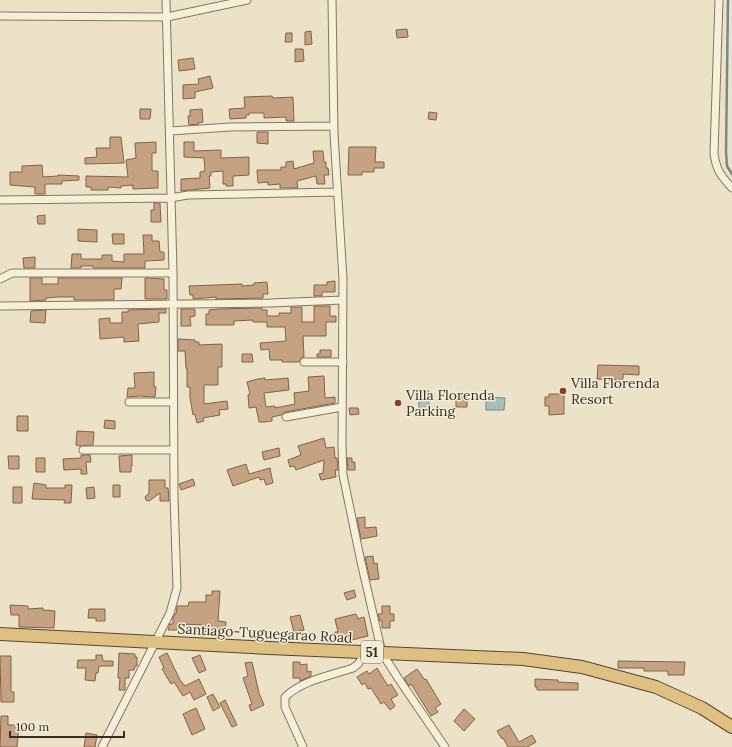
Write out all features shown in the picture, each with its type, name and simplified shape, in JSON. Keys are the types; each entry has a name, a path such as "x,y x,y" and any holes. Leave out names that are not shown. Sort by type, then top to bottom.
{"highway":[{"name":"Santiago-Tuguegarao Road","path":"0,634 155,643 523,659 582,667 656,687 702,708 732,727"}],"street":[{"path":"102,747 170,613 177,588 173,402 173,273 166,0"},
{"path":"0,16 167,17 246,0"},
{"path":"332,0 334,126 343,279 343,475 382,653 445,747"},
{"path":"719,0 714,153 715,165 732,188"},
{"path":"170,131 230,127 334,126"},
{"path":"0,200 170,198 188,195 337,192"},
{"path":"0,279 12,273 173,273"},
{"path":"0,306 271,303 343,300"},
{"path":"304,362 343,362"},
{"path":"129,402 173,402"},
{"path":"286,417 342,408"},
{"path":"84,450 174,450"},
{"path":"303,747 285,707 285,697 292,690 303,684 352,668 358,664 366,652"}],"water":[{"path":"429,391 429,409 419,409 418,392"},
{"path":"486,397 505,398 504,410 486,410"}],"building":[{"path":"407,29 408,37 397,38 396,30"},
{"path":"311,31 312,44 305,45 305,32"},
{"path":"286,33 292,33 292,42 285,42"},
{"path":"295,49 303,49 304,61 295,62"},
{"path":"193,58 195,69 179,71 178,60"},
{"path":"210,76 213,88 195,92 195,98 183,99 183,85 199,84 198,79"},
{"path":"272,96 273,98 293,97 294,121 286,121 286,117 264,118 264,113 249,113 249,115 246,115 246,118 230,119 229,109 245,108 244,97"},
{"path":"140,109 151,109 150,119 140,119"},
{"path":"202,109 203,122 189,125 188,116 190,116 190,110"},
{"path":"429,112 437,113 436,120 428,119"},
{"path":"257,132 268,132 268,144 257,143"},
{"path":"110,137 121,137 124,163 85,164 85,158 97,157 96,148 110,148"},
{"path":"156,142 156,153 152,153 152,171 158,171 158,188 133,189 133,185 121,186 121,188 108,187 108,190 91,190 91,187 86,187 86,176 128,177 126,160 136,158 135,143"},
{"path":"184,142 194,142 194,151 221,150 221,158 249,157 249,175 233,176 233,186 226,186 226,184 223,184 223,171 211,172 211,176 209,176 210,188 181,191 181,179 200,178 200,172 205,171 204,158 184,157"},
{"path":"349,147 376,147 375,162 384,162 384,168 374,168 374,172 362,172 362,175 348,175"},
{"path":"313,151 323,151 324,162 326,162 326,168 328,168 329,175 324,175 325,184 317,184 316,176 297,181 298,188 280,188 280,184 268,185 268,182 258,183 257,170 281,170 281,167 286,167 286,162 293,161 294,169 314,163"},
{"path":"42,165 43,177 58,175 79,176 79,180 62,181 62,184 45,184 45,194 35,194 35,187 10,185 10,172 22,172 22,166"},
{"path":"154,203 160,203 161,222 151,222 151,210 154,210"},
{"path":"45,215 45,224 38,224 37,216"},
{"path":"78,229 97,230 97,242 78,241"},
{"path":"112,234 124,234 124,244 113,244"},
{"path":"143,235 152,235 152,241 159,241 160,252 164,252 164,260 145,261 145,268 93,268 93,266 81,266 81,268 71,268 72,254 81,254 81,259 102,259 102,255 112,255 112,261 124,262 124,254 144,254"},
{"path":"35,257 35,268 24,268 23,258"},
{"path":"30,278 42,278 42,284 58,284 58,278 122,278 121,289 114,289 114,300 74,300 74,297 56,297 46,298 46,300 30,301"},
{"path":"145,278 164,279 164,290 167,290 167,299 145,299"},
{"path":"335,281 335,292 322,292 322,296 314,296 314,285 327,285 327,282"},
{"path":"267,282 268,294 263,294 263,298 216,299 216,297 193,299 193,295 190,295 189,286 242,284 242,286"},
{"path":"314,306 330,306 330,316 336,316 336,322 326,322 326,336 303,336 304,357 302,357 299,362 270,360 269,349 261,350 260,343 286,341 285,327 267,327 267,322 253,322 253,320 234,321 234,325 206,325 206,314 209,314 209,310 217,309 262,308 262,310 267,310 267,316 279,316 279,313 291,313 291,307 302,307 302,322 314,322"},
{"path":"166,309 166,313 159,313 159,322 138,324 139,341 124,342 124,337 100,339 99,319 110,318 110,323 122,323 122,312 128,312 128,310"},
{"path":"181,309 195,309 195,316 190,317 191,326 181,326"},
{"path":"46,310 45,323 30,322 31,311"},
{"path":"178,339 195,340 195,342 199,342 199,345 222,344 222,367 218,367 218,385 204,385 204,404 227,401 228,409 219,410 220,415 203,418 204,421 197,423 195,414 193,415 190,387 187,387 185,351 178,351"},
{"path":"320,350 331,350 331,357 317,357 317,354 320,354"},
{"path":"242,354 252,354 253,362 242,362"},
{"path":"598,365 639,366 639,375 623,374 623,380 597,379"},
{"path":"154,372 154,387 156,387 155,397 127,397 128,388 135,388 134,373"},
{"path":"324,376 325,398 335,397 335,403 285,412 281,415 272,417 272,421 264,422 259,422 256,407 249,408 248,395 250,394 247,382 265,378 265,380 288,378 289,390 264,393 266,407 275,406 275,408 295,404 294,393 309,391 308,377"},
{"path":"549,394 564,394 564,414 549,415 549,406 545,406 545,397 549,397"},
{"path":"456,395 467,396 467,407 456,407"},
{"path":"349,408 358,408 359,414 350,415"},
{"path":"17,416 28,416 28,431 17,431"},
{"path":"105,420 115,421 115,429 104,428"},
{"path":"77,431 94,432 93,445 76,445"},
{"path":"324,438 326,448 334,447 338,470 335,470 336,477 321,480 319,474 323,473 324,460 296,470 294,466 290,467 288,460 301,455 298,446"},
{"path":"279,448 280,456 264,460 262,452"},
{"path":"81,455 90,455 91,462 86,462 87,474 81,474 81,469 64,470 63,459 81,458"},
{"path":"132,455 131,472 120,472 119,456"},
{"path":"8,456 19,456 19,469 9,469"},
{"path":"36,458 45,458 45,472 36,472"},
{"path":"347,458 352,458 352,462 355,462 355,470 348,470"},
{"path":"246,464 249,474 270,468 273,483 266,485 264,479 260,480 259,477 233,486 227,470"},
{"path":"193,479 195,485 181,490 179,484"},
{"path":"149,480 165,480 165,488 168,488 169,501 160,501 160,493 149,501 146,500 145,497 149,493"},
{"path":"34,483 46,485 46,488 65,488 65,485 72,485 71,503 64,503 65,500 32,499"},
{"path":"113,485 120,485 120,497 113,497"},
{"path":"13,487 22,487 22,503 13,503"},
{"path":"94,487 95,498 87,499 86,488"},
{"path":"365,517 365,528 376,527 377,536 361,539 357,518"},
{"path":"373,556 374,564 377,563 379,579 370,580 365,557"},
{"path":"354,590 356,597 347,600 344,593"},
{"path":"212,591 220,591 218,621 226,622 225,632 219,632 218,634 205,633 205,625 180,624 180,630 168,630 170,624 173,624 173,617 176,614 177,606 188,606 189,602 206,602 206,595 212,595"},
{"path":"10,605 28,606 28,609 43,608 43,610 55,611 54,628 19,627 19,615 11,615"},
{"path":"382,606 390,606 390,614 394,614 394,621 390,621 390,628 382,628 382,621 380,621 378,614 382,614"},
{"path":"89,609 105,609 105,621 96,621 96,618 88,618"},
{"path":"356,614 358,619 364,617 368,636 352,640 351,638 335,639 335,632 338,632 335,619"},
{"path":"300,615 304,630 294,632 290,617"},
{"path":"119,653 135,654 135,657 137,657 137,666 135,666 134,670 129,670 129,678 125,678 125,690 119,690"},
{"path":"167,653 180,680 185,686 199,679 206,694 194,700 190,692 183,696 174,682 171,684 162,669 164,668 159,657"},
{"path":"96,655 102,655 103,661 113,661 113,666 99,666 95,681 85,680 86,668 77,668 78,660 96,660"},
{"path":"200,655 206,670 199,673 192,658"},
{"path":"0,656 11,656 11,692 14,692 14,702 1,702"},
{"path":"618,661 685,662 684,675 668,675 668,671 644,671 644,668 618,668"},
{"path":"252,662 259,693 264,705 251,711 249,705 252,704 243,678 248,676 245,663"},
{"path":"293,662 300,662 300,665 307,664 307,672 311,671 311,676 300,681 300,678 293,678"},
{"path":"377,668 388,686 391,684 398,695 391,699 395,706 390,710 384,702 381,704 371,688 368,689 365,683 362,685 357,677 367,671 369,674"},
{"path":"417,669 425,680 426,679 441,704 435,708 438,712 431,716 411,684 409,686 404,678"},
{"path":"535,679 578,683 578,690 537,690 537,687 535,687"},
{"path":"213,694 220,707 213,711 207,697"},
{"path":"225,700 237,725 232,727 220,703"},
{"path":"196,708 205,729 192,735 183,714"},
{"path":"464,709 475,719 464,731 454,721"},
{"path":"1,716 8,716 8,725 19,725 17,747 0,747"},
{"path":"509,725 519,742 532,735 536,742 527,747 508,747 497,731"},
{"path":"86,733 97,735 95,747 84,747"}],"waterway":[{"path":"728,0 726,152 727,166 732,174"}],"place":[{"name":"Villa Florenda Resort","path":"563,391"},
{"name":"Villa Florenda Parking","path":"398,403"}]}
